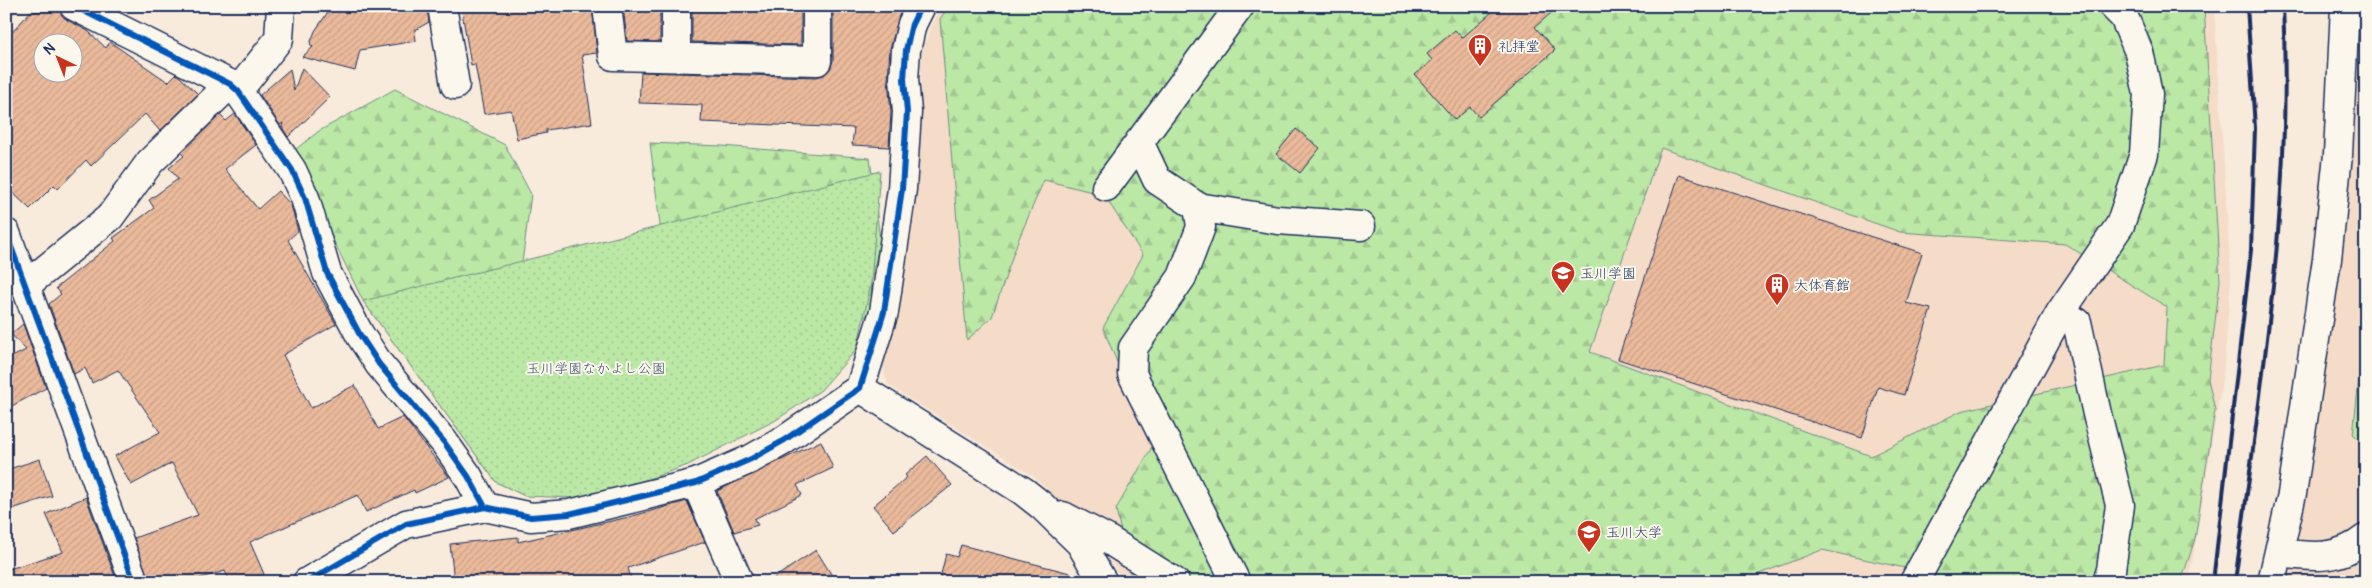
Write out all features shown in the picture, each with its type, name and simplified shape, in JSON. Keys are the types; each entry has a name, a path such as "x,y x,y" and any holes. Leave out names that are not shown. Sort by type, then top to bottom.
{"street":[{"path":"74,6 234,88 295,177 306,198 327,273 360,335 384,370 444,442 468,476 485,508"},
{"path":"25,286 110,217 150,162 234,88 279,40 281,6"},
{"path":"442,6 455,85"},
{"path":"606,6 613,56 817,61 817,6"},
{"path":"676,6 676,57"},
{"path":"307,582 406,524 485,508 531,517 560,515 696,483 751,459 783,441 860,388 884,312 902,189 907,112 904,79 906,50 912,24 921,6"},
{"path":"1106,187 1240,6"},
{"path":"1914,582 2060,313 2120,225 2144,154 2148,94 2139,52 2124,18 2113,6"},
{"path":"2272,582 2292,494 2327,259 2338,155 2345,6"},
{"path":"1139,142 1157,180 1198,207 1278,220 1361,226"},
{"path":"1198,207 1201,227 1182,277 1133,348 1132,374 1236,582"},
{"path":"6,233 134,582"},
{"path":"2060,313 2077,322 2097,414 2120,505 2111,570 2107,582"},
{"path":"860,388 1023,491 1042,506 1080,543 1103,582"},
{"path":"696,483 738,582"},
{"path":"1042,506 1108,539 1175,582"},
{"path":"2278,553 2317,558 2353,548 2366,538"}],"shaded area":[{"name":"玉川学園","path":"940,6 2214,6 2231,277 2224,368 2189,582 1123,582 1095,534 1032,475 888,385 881,360 916,179 922,51"},
{"path":"2330,6 2366,6 2366,582 2258,582 2280,485 2310,267 2321,155"}],"green space":[{"name":"玉川学園","path":"949,6 2204,6 2220,281 2208,379 2215,410 2195,539 2181,582 1923,582 1905,568 1822,550 1738,582 1412,582 1409,579 1398,582 1132,582 1116,509 1152,447 1103,328 1143,255 1104,195 1044,180 1017,243 992,317 967,340 940,19","holes":["1661,148 1900,232 2065,244 2167,307 2164,365 1961,411 1871,456 1590,352"]},
{"name":"玉川学園なかよし公園","path":"395,89 505,145 531,194 520,279 664,257 650,143 722,146 870,158 880,240 871,283 873,308 785,407 631,485 525,496 496,482 363,301 291,153 319,131"},
{"name":"玉川学園なかよし公園","path":"880,171 871,283 857,349 821,390 776,420 688,465 631,485 576,498 525,496 496,482 363,301"},
{"path":"2366,316 2366,446 2353,434"}],"building":[{"path":"332,6 427,6 429,22 415,30 416,41 360,50 355,71 302,57 313,47 310,44 315,31"},
{"path":"461,6 592,6 597,53 582,55 592,123 546,130 546,133 517,139 511,110 484,114 475,64 471,65"},
{"path":"623,6 660,6 660,42 627,41"},
{"path":"692,6 801,6 801,45 692,42"},
{"path":"833,6 902,6 890,49 888,80 891,112 889,147 852,145 854,128 701,122 702,105 639,103 641,72 817,77 824,75 830,69 833,61"},
{"name":"礼拝堂","path":"1499,6 1559,6 1535,27 1555,50 1479,117 1470,107 1455,120 1415,75 1432,60 1427,54 1455,30 1462,38"},
{"path":"59,10 67,20 88,31 106,48 110,42 168,82 176,74 198,94 160,131 145,114 91,166 86,160 58,189 54,185 30,209 13,193 6,193 6,39 30,12"},
{"path":"302,68 330,97 288,137 282,127 283,123 280,125 260,95 290,69 294,91"},
{"path":"235,114 256,145 225,169 258,209 278,191 291,205 298,231 288,240 336,324 283,355 311,408 355,385 378,429 403,417 449,477 415,493 414,490 366,512 358,495 250,542 264,574 247,582 230,582 225,571 187,582 149,582 134,538 198,515 172,463 131,485 115,456 160,432 118,370 92,383 85,368 74,374 49,304 61,294 56,288 115,241 113,238 154,208 149,200 178,179 169,168 184,156 181,153 220,115 226,121"},
{"path":"1296,129 1320,148 1300,173 1276,154"},
{"name":"大体育館","path":"1679,175 1922,253 1906,303 1931,309 1904,395 1878,387 1862,438 1618,359"},
{"path":"23,324 46,388 6,409 6,360 26,350 11,334"},
{"path":"821,441 833,468 797,485 802,495 754,519 758,525 734,532 717,491"},
{"path":"927,456 952,485 894,531 873,506 907,477 905,475"},
{"path":"40,459 52,496 12,509 6,490 6,470"},
{"path":"86,497 117,582 6,582 6,570 63,552 46,514"},
{"path":"687,501 705,542 628,568 632,582 454,582 450,544 518,537 518,542 629,517"},
{"path":"961,545 1070,573 1069,582 939,582 946,554 957,557"},
{"path":"816,550 836,582 768,582"}],"railway":[{"path":"2213,582 2251,250 2255,128 2247,6"},
{"path":"2235,582 2264,367 2279,223 2285,78 2283,6"}],"cycle path":[{"path":"74,6 230,84 238,91 292,170 305,198 327,273 360,335 379,364 444,442 468,476 485,507"},
{"path":"307,582 406,524 485,507 531,517 569,514 696,483 751,459 783,441 860,388 884,312 902,189 907,112 904,79 906,50 912,24 921,6"},
{"path":"6,233 134,582"}],"place":[{"name":"礼拝堂","path":"1480,67"},
{"name":"玉川学園","path":"1563,294"},
{"name":"大体育館","path":"1777,306"},
{"name":"玉川大学","path":"1589,553"}]}
